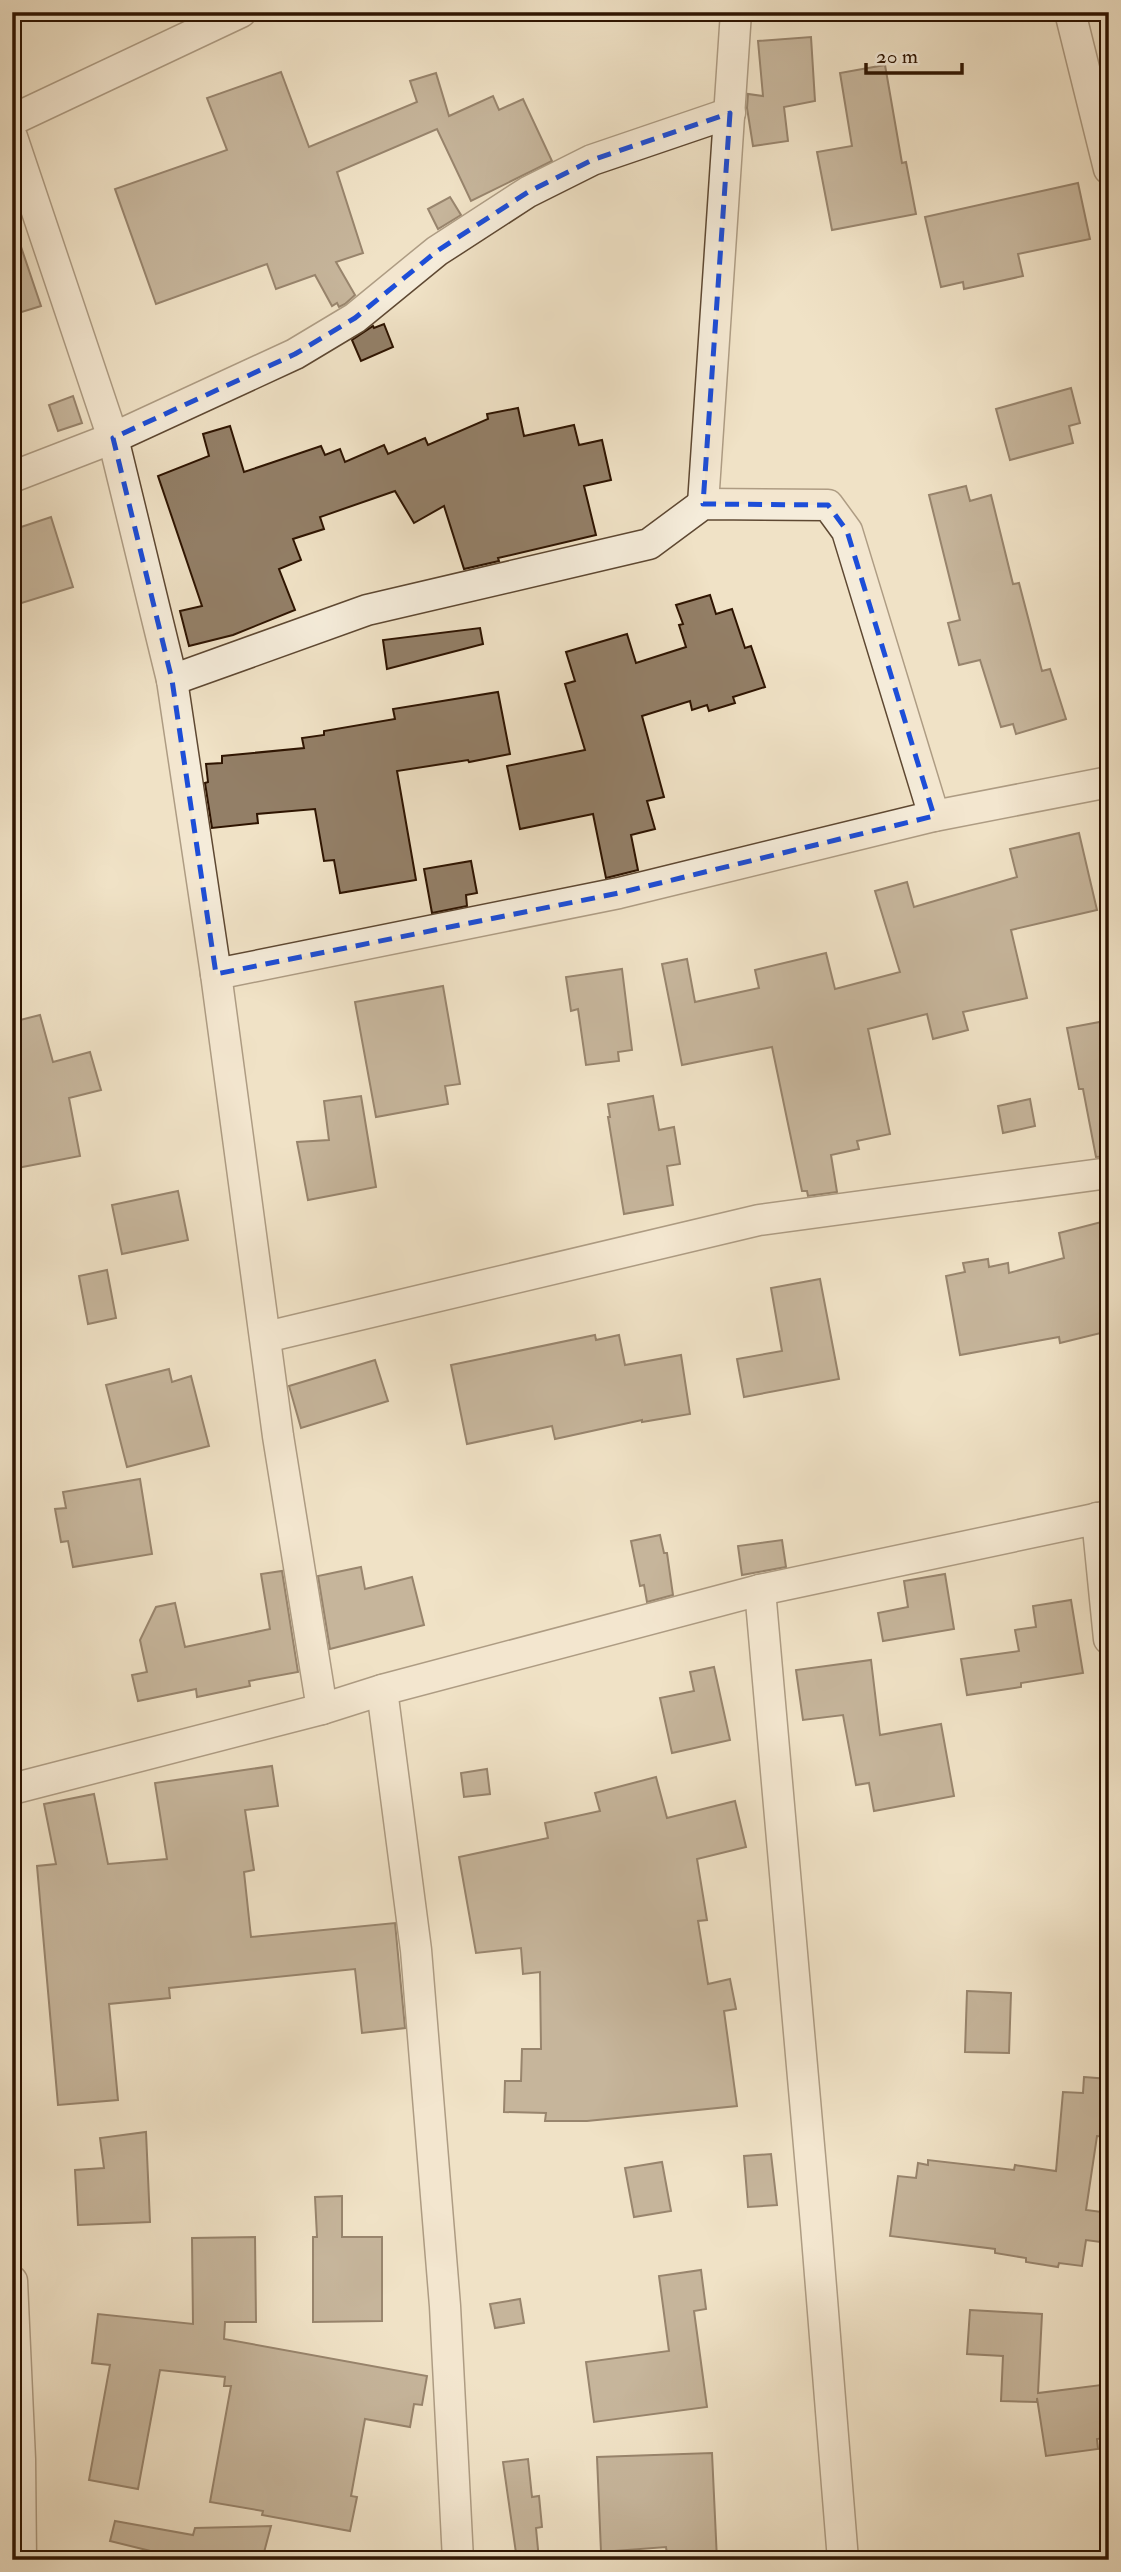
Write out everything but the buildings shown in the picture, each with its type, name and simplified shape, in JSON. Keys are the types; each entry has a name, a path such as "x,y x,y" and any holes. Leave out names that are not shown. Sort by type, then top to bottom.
{"street":[{"path":"12,120 242,12"},
{"path":"704,504 736,12"},
{"path":"1070,12 1109,169"},
{"path":"12,477 113,438 295,354 355,318 438,251 528,192 592,160 730,113"},
{"path":"12,137 113,438 172,680 216,974 278,1436 322,1709"},
{"path":"172,680 367,610 649,544 704,504 828,505 847,531 934,816"},
{"path":"216,974 620,893 934,816 1109,782"},
{"path":"266,1337 759,1220 1109,1173"},
{"path":"12,1789 322,1709 382,1690 760,1590 1103,1517 1109,1639"},
{"path":"760,1590 818,2239 843,2560"},
{"path":"382,1690 418,1964 445,2306 458,2560"},
{"path":"12,2281 20,2459 21,2560"}],"highlighted area":[{"path":"730,113 703,504 828,505 847,531 934,816 619,893 216,974 172,680 113,438 295,354 355,318 437,251 528,192 592,160"}]}
